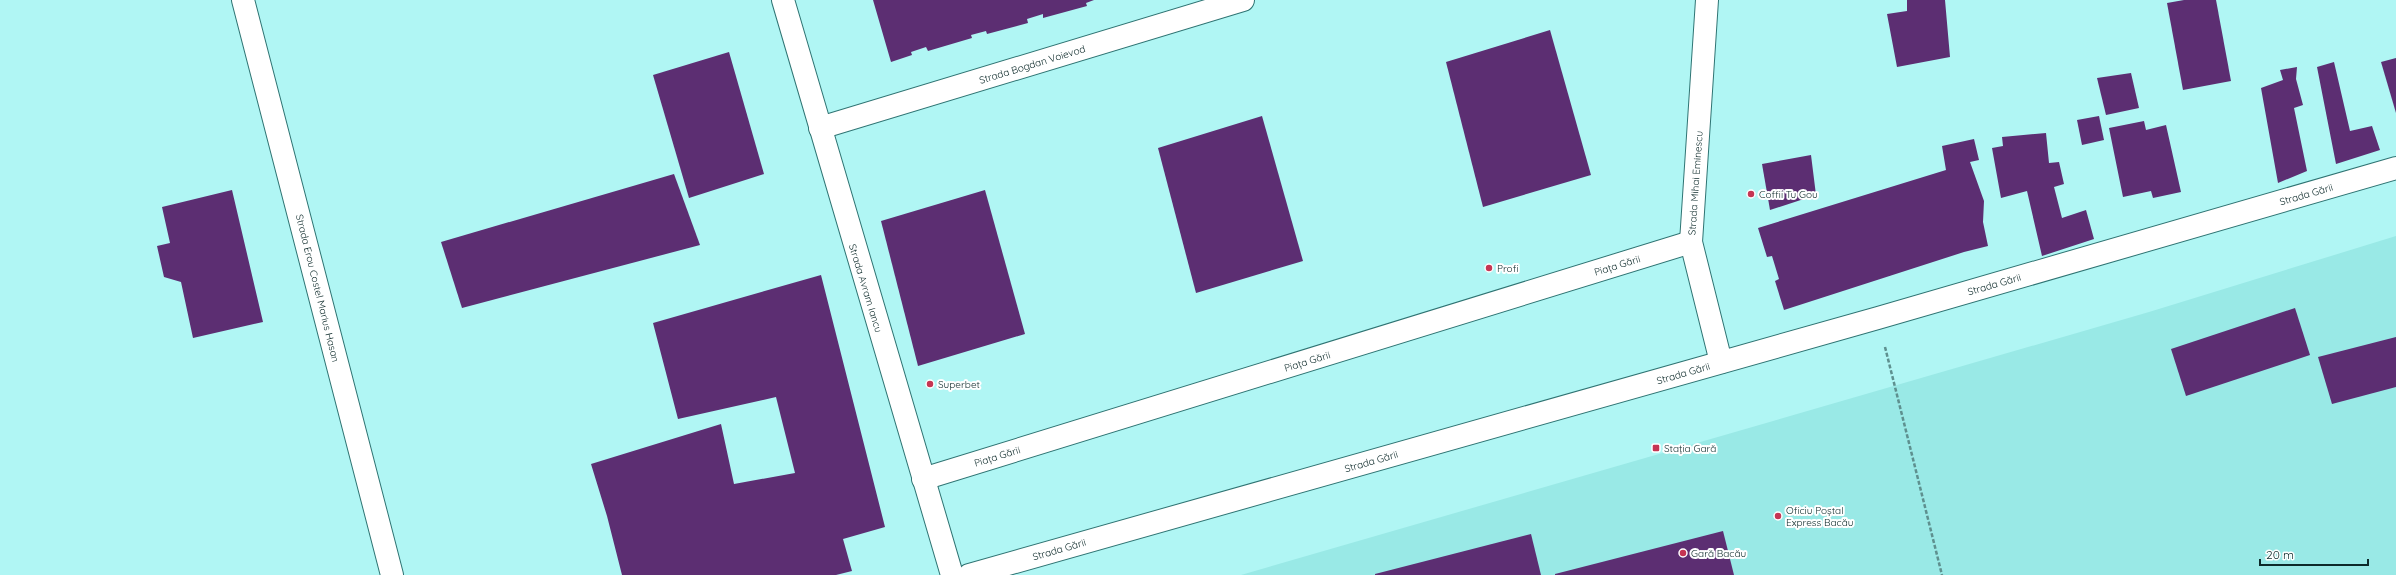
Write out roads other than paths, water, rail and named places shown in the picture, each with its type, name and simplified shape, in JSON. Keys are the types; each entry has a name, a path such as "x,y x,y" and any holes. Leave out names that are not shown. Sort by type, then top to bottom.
{"street":[{"name":"Strada Erou Costel Marius Hasan","path":"243,0 392,575"},
{"name":"Strada Avram Iancu","path":"783,0 952,575"},
{"name":"Strada Bogdan Voievod","path":"820,128 1243,0"},
{"name":"Strada Mihai Eminescu","path":"1708,0 1691,242 1721,362"},
{"name":"Strada Gării","path":"969,575 1878,318 2396,168"},
{"name":"Piața Gării","path":"923,479 1691,242"}],"place":[{"name":"Coffii Tu Gou","path":"1751,194"},
{"name":"Profi","path":"1489,268"},
{"name":"Superbet","path":"930,384"},
{"name":"Stația Gară","path":"1656,448"},
{"name":"Oficiu Poștal Express Bacău","path":"1778,516"},
{"name":"Gară Bacău","path":"1683,553"}]}
